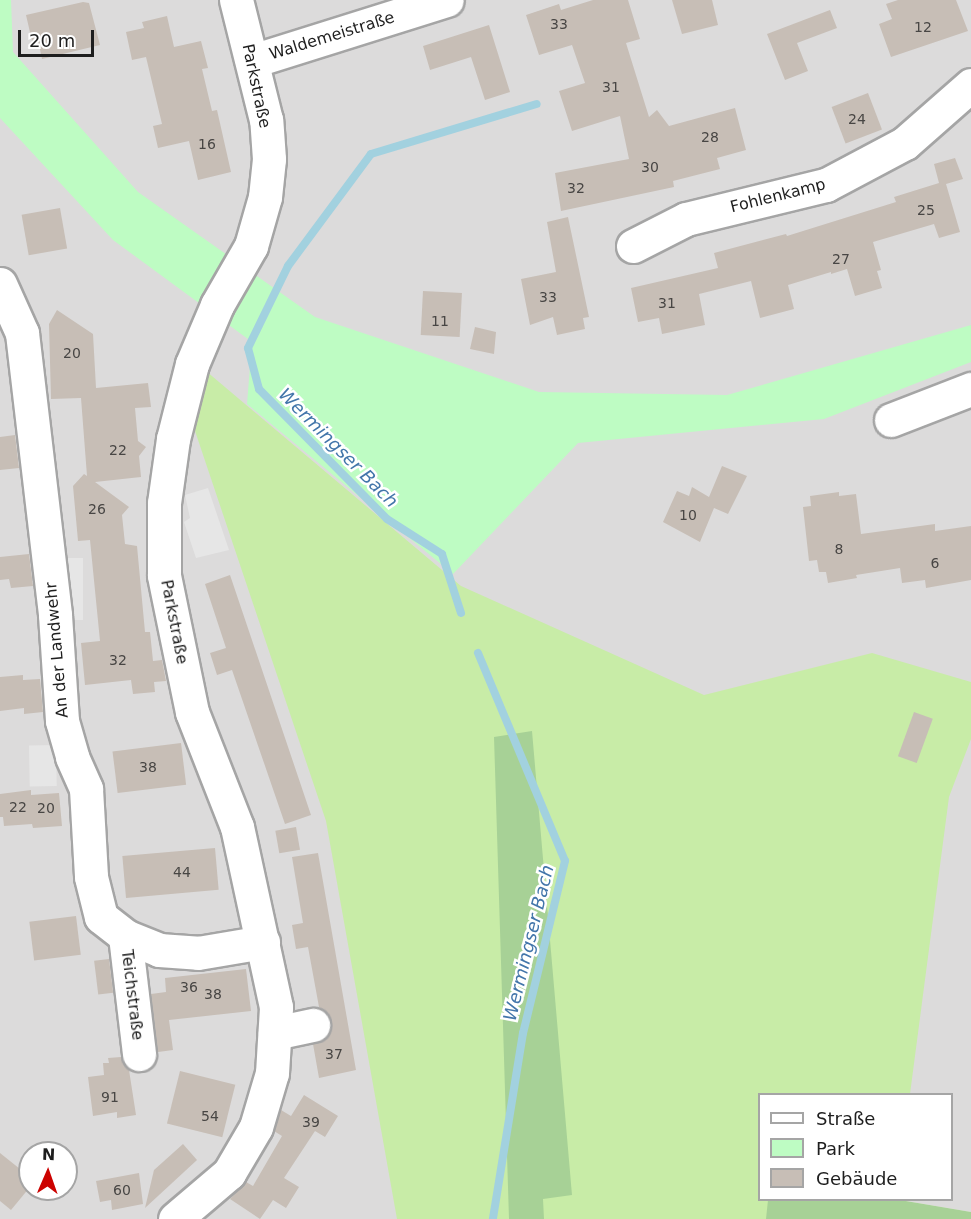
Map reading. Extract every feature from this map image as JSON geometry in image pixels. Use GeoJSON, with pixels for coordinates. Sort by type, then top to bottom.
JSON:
{"type":"FeatureCollection","features":[{"type":"Feature","properties":{"kind":"street","name":"Parkstraße"},"geometry":{"type":"LineString","coordinates":[[175,1219],[229,1173],[256,1127],[272,1073],[275,1032],[276,1006],[237,827],[192,712],[164,565],[164,504],[174,439],[192,364],[217,305],[251,246],[265,197],[269,159],[266,120],[237,0]]}},
{"type":"Feature","properties":{"kind":"street","name":"Waldemeistraße"},"geometry":{"type":"LineString","coordinates":[[252,61],[447,0]]}},
{"type":"Feature","properties":{"kind":"street","name":"Fohlenkamp"},"geometry":{"type":"LineString","coordinates":[[633,246],[686,219],[826,186],[905,143],[971,85]]}},
{"type":"Feature","properties":{"kind":"street","name":"An der Landwehr"},"geometry":{"type":"LineString","coordinates":[[0,284],[22,333],[55,615],[62,721],[72,757],[86,789],[91,877],[102,917],[125,936],[159,950],[198,953],[263,942]]}},
{"type":"Feature","properties":{"kind":"street"},"geometry":{"type":"LineString","coordinates":[[891,420],[971,389]]}},
{"type":"Feature","properties":{"kind":"street","name":"Teichstraße"},"geometry":{"type":"LineString","coordinates":[[125,936],[140,1054]]}},
{"type":"Feature","properties":{"kind":"street"},"geometry":{"type":"LineString","coordinates":[[275,1032],[313,1025]]}},
{"type":"Feature","properties":{"kind":"shaded area"},"geometry":{"type":"Polygon","coordinates":[[[0,0],[971,0],[971,1212],[906,1201],[953,1201],[953,1093],[758,1093],[758,1200],[509,1219],[0,1219],[0,0]]]}},
{"type":"Feature","properties":{"kind":"shaded area"},"geometry":{"type":"Polygon","coordinates":[[[208,488],[229,550],[196,558],[184,522],[190,518],[185,495],[208,488]]]}},
{"type":"Feature","properties":{"kind":"shaded area"},"geometry":{"type":"Polygon","coordinates":[[[58,558],[83,558],[83,620],[58,620],[58,558]]]}},
{"type":"Feature","properties":{"kind":"shaded area"},"geometry":{"type":"Polygon","coordinates":[[[29,745],[56,745],[57,786],[30,786],[29,745]]]}},
{"type":"Feature","properties":{"kind":"green space"},"geometry":{"type":"Polygon","coordinates":[[[0,0],[11,0],[13,52],[138,192],[315,317],[539,392],[727,395],[971,325],[971,362],[824,419],[578,443],[453,574],[247,404],[252,342],[113,240],[0,118],[0,0]]]}},
{"type":"Feature","properties":{"kind":"green space"},"geometry":{"type":"Polygon","coordinates":[[[206,371],[461,586],[704,695],[872,653],[971,682],[971,739],[949,797],[910,1093],[758,1093],[758,1201],[796,1201],[785,1219],[397,1219],[326,821],[193,425],[206,371]]]}},
{"type":"Feature","properties":{"kind":"green space"},"geometry":{"type":"Polygon","coordinates":[[[532,731],[572,1195],[543,1199],[544,1219],[509,1219],[494,737],[532,731]]]}},
{"type":"Feature","properties":{"kind":"green space"},"geometry":{"type":"Polygon","coordinates":[[[768,1201],[906,1201],[971,1212],[971,1219],[766,1219],[768,1201]]]}},
{"type":"Feature","properties":{"kind":"building"},"geometry":{"type":"Polygon","coordinates":[[[593,0],[628,0],[640,39],[626,43],[649,117],[657,110],[669,126],[735,108],[746,150],[717,158],[720,169],[673,181],[674,187],[561,211],[555,173],[629,159],[620,116],[572,131],[559,91],[585,83],[572,45],[539,55],[526,15],[559,4],[561,10],[593,0]]]}},
{"type":"Feature","properties":{"kind":"building"},"geometry":{"type":"Polygon","coordinates":[[[672,0],[712,0],[718,25],[682,34],[672,0]]]}},
{"type":"Feature","properties":{"kind":"building"},"geometry":{"type":"Polygon","coordinates":[[[898,0],[956,0],[968,31],[891,57],[879,24],[892,19],[886,4],[898,0]]]}},
{"type":"Feature","properties":{"kind":"building"},"geometry":{"type":"Polygon","coordinates":[[[83,2],[89,3],[100,45],[42,59],[38,40],[32,41],[26,15],[83,2]]]}},
{"type":"Feature","properties":{"kind":"building"},"geometry":{"type":"Polygon","coordinates":[[[830,10],[837,28],[797,43],[808,71],[785,80],[767,34],[830,10]]]}},
{"type":"Feature","properties":{"kind":"building"},"geometry":{"type":"Polygon","coordinates":[[[167,16],[174,47],[201,41],[208,68],[202,69],[212,111],[217,110],[231,172],[198,180],[189,141],[158,148],[153,126],[162,124],[146,57],[132,60],[126,32],[144,28],[142,22],[167,16]]]}},
{"type":"Feature","properties":{"kind":"building"},"geometry":{"type":"Polygon","coordinates":[[[489,25],[510,92],[485,100],[471,57],[430,70],[423,46],[489,25]]]}},
{"type":"Feature","properties":{"kind":"building"},"geometry":{"type":"Polygon","coordinates":[[[868,93],[882,129],[846,143],[832,107],[868,93]]]}},
{"type":"Feature","properties":{"kind":"building"},"geometry":{"type":"Polygon","coordinates":[[[955,158],[963,179],[946,184],[960,232],[939,238],[934,224],[873,242],[881,270],[877,271],[882,288],[855,296],[847,269],[831,274],[831,272],[788,285],[794,309],[760,318],[751,281],[699,294],[705,325],[662,334],[659,318],[638,322],[631,288],[718,268],[714,253],[786,234],[787,236],[896,202],[894,197],[939,183],[934,164],[955,158]]]}},
{"type":"Feature","properties":{"kind":"building"},"geometry":{"type":"Polygon","coordinates":[[[60,208],[67,248],[29,255],[22,215],[60,208]]]}},
{"type":"Feature","properties":{"kind":"building"},"geometry":{"type":"Polygon","coordinates":[[[568,217],[589,317],[583,318],[585,329],[557,335],[553,317],[530,325],[521,279],[556,272],[547,222],[568,217]]]}},
{"type":"Feature","properties":{"kind":"building"},"geometry":{"type":"Polygon","coordinates":[[[423,291],[462,293],[460,337],[421,335],[423,291]]]}},
{"type":"Feature","properties":{"kind":"building"},"geometry":{"type":"Polygon","coordinates":[[[57,310],[93,334],[96,388],[148,383],[151,407],[135,408],[138,441],[146,447],[139,456],[141,477],[95,482],[129,507],[122,515],[125,544],[137,546],[145,632],[150,632],[153,661],[162,660],[166,681],[154,682],[155,692],[133,694],[131,680],[85,685],[81,643],[100,641],[90,540],[78,541],[73,486],[84,474],[87,476],[81,398],[51,399],[49,324],[57,310]]]}},
{"type":"Feature","properties":{"kind":"building"},"geometry":{"type":"Polygon","coordinates":[[[475,327],[496,332],[494,354],[470,349],[475,327]]]}},
{"type":"Feature","properties":{"kind":"building"},"geometry":{"type":"Polygon","coordinates":[[[15,435],[19,468],[0,470],[0,437],[15,435]]]}},
{"type":"Feature","properties":{"kind":"building"},"geometry":{"type":"Polygon","coordinates":[[[722,466],[747,476],[728,514],[714,508],[700,542],[663,522],[677,491],[689,496],[692,487],[709,497],[722,466]]]}},
{"type":"Feature","properties":{"kind":"building"},"geometry":{"type":"Polygon","coordinates":[[[839,492],[839,496],[856,494],[861,534],[935,524],[935,531],[971,526],[971,580],[926,588],[925,580],[902,583],[900,568],[856,575],[857,578],[828,583],[826,572],[819,572],[817,560],[809,561],[803,507],[811,506],[810,496],[839,492]]]}},
{"type":"Feature","properties":{"kind":"building"},"geometry":{"type":"Polygon","coordinates":[[[29,554],[33,586],[11,588],[9,579],[0,580],[0,557],[29,554]]]}},
{"type":"Feature","properties":{"kind":"building"},"geometry":{"type":"Polygon","coordinates":[[[230,575],[311,815],[285,824],[232,670],[217,675],[210,653],[226,648],[205,584],[230,575]]]}},
{"type":"Feature","properties":{"kind":"building"},"geometry":{"type":"Polygon","coordinates":[[[23,675],[23,680],[40,679],[43,712],[24,714],[24,708],[0,711],[0,677],[23,675]]]}},
{"type":"Feature","properties":{"kind":"building"},"geometry":{"type":"Polygon","coordinates":[[[914,712],[933,719],[917,763],[898,756],[914,712]]]}},
{"type":"Feature","properties":{"kind":"building"},"geometry":{"type":"Polygon","coordinates":[[[181,743],[186,785],[118,793],[113,751],[181,743]]]}},
{"type":"Feature","properties":{"kind":"building"},"geometry":{"type":"Polygon","coordinates":[[[31,790],[31,795],[59,793],[62,826],[33,828],[32,824],[4,826],[3,817],[0,817],[0,794],[31,790]]]}},
{"type":"Feature","properties":{"kind":"building"},"geometry":{"type":"Polygon","coordinates":[[[296,827],[300,850],[279,853],[275,831],[296,827]]]}},
{"type":"Feature","properties":{"kind":"building"},"geometry":{"type":"Polygon","coordinates":[[[215,848],[219,890],[126,898],[122,856],[215,848]]]}},
{"type":"Feature","properties":{"kind":"building"},"geometry":{"type":"Polygon","coordinates":[[[318,853],[356,1070],[319,1078],[313,1044],[326,1039],[331,1031],[331,1022],[327,1013],[319,1007],[308,947],[296,949],[292,925],[303,923],[292,857],[318,853]]]}},
{"type":"Feature","properties":{"kind":"building"},"geometry":{"type":"Polygon","coordinates":[[[76,916],[81,955],[34,960],[29,922],[76,916]]]}},
{"type":"Feature","properties":{"kind":"building"},"geometry":{"type":"Polygon","coordinates":[[[109,959],[113,993],[98,995],[94,961],[109,959]]]}},
{"type":"Feature","properties":{"kind":"building"},"geometry":{"type":"Polygon","coordinates":[[[246,969],[251,1011],[169,1020],[173,1050],[158,1052],[151,994],[166,992],[165,978],[246,969]]]}},
{"type":"Feature","properties":{"kind":"building"},"geometry":{"type":"Polygon","coordinates":[[[121,1057],[129,1070],[136,1115],[117,1118],[117,1112],[93,1116],[88,1077],[104,1075],[103,1063],[109,1063],[108,1058],[121,1057]]]}},
{"type":"Feature","properties":{"kind":"building"},"geometry":{"type":"Polygon","coordinates":[[[180,1071],[235,1085],[222,1137],[167,1123],[180,1071]]]}},
{"type":"Feature","properties":{"kind":"building"},"geometry":{"type":"Polygon","coordinates":[[[304,1095],[338,1116],[325,1137],[315,1131],[284,1178],[299,1187],[286,1208],[273,1200],[260,1219],[230,1199],[246,1182],[253,1186],[282,1136],[274,1131],[281,1110],[291,1116],[304,1095]]]}},
{"type":"Feature","properties":{"kind":"building"},"geometry":{"type":"Polygon","coordinates":[[[183,1144],[197,1160],[145,1208],[154,1170],[183,1144]]]}},
{"type":"Feature","properties":{"kind":"building"},"geometry":{"type":"Polygon","coordinates":[[[0,1153],[18,1167],[18,1201],[11,1210],[0,1201],[0,1153]]]}},
{"type":"Feature","properties":{"kind":"building"},"geometry":{"type":"Polygon","coordinates":[[[139,1173],[143,1204],[112,1210],[111,1200],[100,1202],[96,1181],[139,1173]]]}},
{"type":"Feature","properties":{"kind":"waterway"},"geometry":{"type":"LineString","coordinates":[[461,613],[442,554],[387,519],[259,389],[248,348],[288,266],[371,154],[537,104]]}},
{"type":"Feature","properties":{"kind":"waterway","name":"Wermingser Bach"},"geometry":{"type":"LineString","coordinates":[[478,653],[565,861],[523,1033],[493,1219]]}}]}
